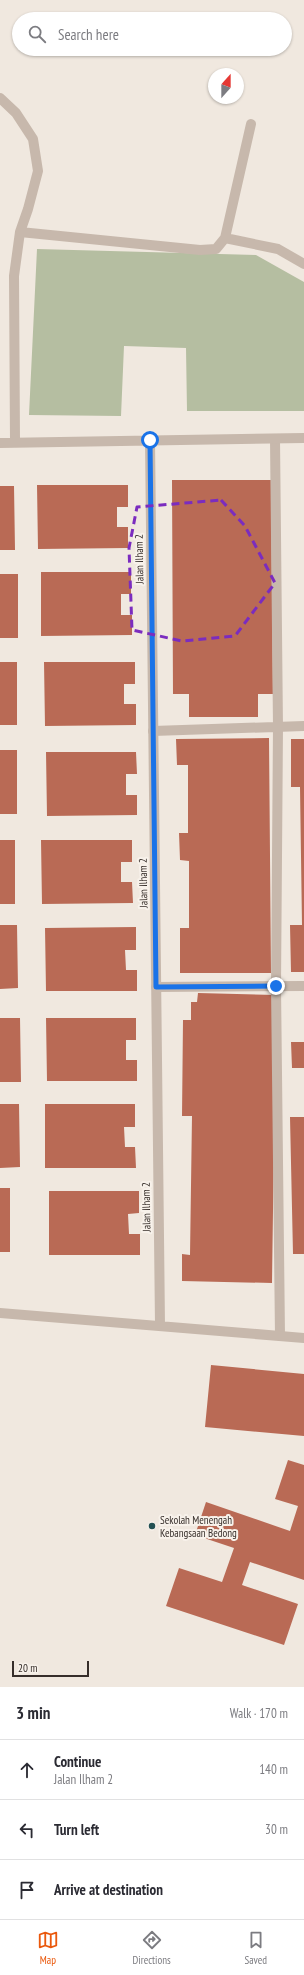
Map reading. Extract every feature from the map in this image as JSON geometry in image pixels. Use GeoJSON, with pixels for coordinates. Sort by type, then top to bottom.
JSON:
{"type":"FeatureCollection","features":[{"type":"Feature","properties":{"kind":"street"},"geometry":{"type":"LineString","coordinates":[[0,98],[16,113],[33,139],[37,156],[38,171],[20,232],[14,276],[14,442]]}},
{"type":"Feature","properties":{"kind":"street"},"geometry":{"type":"LineString","coordinates":[[20,232],[200,250],[216,249],[225,238],[251,124]]}},
{"type":"Feature","properties":{"kind":"street"},"geometry":{"type":"LineString","coordinates":[[225,238],[278,249],[304,264]]}},
{"type":"Feature","properties":{"kind":"street"},"geometry":{"type":"LineString","coordinates":[[0,443],[304,438]]}},
{"type":"Feature","properties":{"kind":"street"},"geometry":{"type":"LineString","coordinates":[[275,439],[278,727],[276,986],[280,1336]]}},
{"type":"Feature","properties":{"kind":"street","name":"Jalan Ilham 2"},"geometry":{"type":"LineString","coordinates":[[150,440],[160,1325]]}},
{"type":"Feature","properties":{"kind":"street"},"geometry":{"type":"LineString","coordinates":[[153,731],[304,726]]}},
{"type":"Feature","properties":{"kind":"street"},"geometry":{"type":"LineString","coordinates":[[156,987],[304,986]]}},
{"type":"Feature","properties":{"kind":"street"},"geometry":{"type":"LineString","coordinates":[[0,1313],[304,1338]]}},
{"type":"Feature","properties":{"kind":"highlighted area"},"geometry":{"type":"Polygon","coordinates":[[[221,500],[245,526],[275,583],[235,636],[182,641],[132,630],[129,548],[137,507],[221,500]]]}},
{"type":"Feature","properties":{"kind":"green space"},"geometry":{"type":"Polygon","coordinates":[[[37,249],[256,255],[304,282],[304,411],[187,411],[186,348],[124,346],[121,416],[29,415],[37,249]]]}},
{"type":"Feature","properties":{"kind":"building"},"geometry":{"type":"Polygon","coordinates":[[[172,480],[271,480],[273,694],[258,694],[258,717],[189,717],[189,694],[173,694],[172,480]]]}},
{"type":"Feature","properties":{"kind":"building"},"geometry":{"type":"Polygon","coordinates":[[[37,485],[128,485],[128,507],[117,507],[117,527],[128,527],[128,548],[38,549],[37,485]]]}},
{"type":"Feature","properties":{"kind":"building"},"geometry":{"type":"Polygon","coordinates":[[[0,486],[14,486],[15,550],[0,550],[0,486]]]}},
{"type":"Feature","properties":{"kind":"building"},"geometry":{"type":"Polygon","coordinates":[[[41,572],[131,572],[131,594],[121,594],[121,615],[132,615],[132,635],[41,636],[41,572]]]}},
{"type":"Feature","properties":{"kind":"building"},"geometry":{"type":"Polygon","coordinates":[[[0,574],[18,574],[18,638],[0,638],[0,574]]]}},
{"type":"Feature","properties":{"kind":"building"},"geometry":{"type":"Polygon","coordinates":[[[0,662],[17,662],[17,725],[0,725],[0,662]]]}},
{"type":"Feature","properties":{"kind":"building"},"geometry":{"type":"Polygon","coordinates":[[[44,662],[135,662],[135,684],[124,684],[124,704],[136,704],[136,725],[45,726],[44,662]]]}},
{"type":"Feature","properties":{"kind":"building"},"geometry":{"type":"Polygon","coordinates":[[[269,738],[271,973],[180,973],[180,928],[189,928],[189,861],[180,860],[179,833],[188,833],[188,765],[177,765],[176,739],[269,738]]]}},
{"type":"Feature","properties":{"kind":"building"},"geometry":{"type":"Polygon","coordinates":[[[291,739],[304,739],[304,972],[291,972],[290,925],[302,925],[300,787],[291,787],[291,739]]]}},
{"type":"Feature","properties":{"kind":"building"},"geometry":{"type":"Polygon","coordinates":[[[0,750],[17,750],[17,814],[0,814],[0,750]]]}},
{"type":"Feature","properties":{"kind":"building"},"geometry":{"type":"Polygon","coordinates":[[[46,752],[136,752],[137,774],[126,774],[126,795],[137,795],[137,815],[47,816],[46,752]]]}},
{"type":"Feature","properties":{"kind":"building"},"geometry":{"type":"Polygon","coordinates":[[[0,840],[15,840],[15,904],[0,904],[0,840]]]}},
{"type":"Feature","properties":{"kind":"building"},"geometry":{"type":"Polygon","coordinates":[[[41,840],[132,840],[132,862],[121,862],[121,882],[132,882],[133,903],[42,904],[41,840]]]}},
{"type":"Feature","properties":{"kind":"building"},"geometry":{"type":"Polygon","coordinates":[[[0,925],[17,925],[18,988],[0,989],[0,925]]]}},
{"type":"Feature","properties":{"kind":"building"},"geometry":{"type":"Polygon","coordinates":[[[136,927],[136,950],[125,950],[126,970],[137,970],[137,991],[46,991],[45,928],[136,927]]]}},
{"type":"Feature","properties":{"kind":"building"},"geometry":{"type":"Polygon","coordinates":[[[198,993],[276,995],[272,1283],[182,1281],[182,1254],[190,1255],[192,1116],[182,1116],[183,1020],[191,1020],[191,1002],[197,1002],[198,993]]]}},
{"type":"Feature","properties":{"kind":"building"},"geometry":{"type":"Polygon","coordinates":[[[0,1018],[20,1018],[21,1082],[0,1082],[0,1018]]]}},
{"type":"Feature","properties":{"kind":"building"},"geometry":{"type":"Polygon","coordinates":[[[46,1018],[136,1018],[136,1040],[126,1040],[126,1060],[137,1060],[137,1081],[47,1081],[46,1018]]]}},
{"type":"Feature","properties":{"kind":"building"},"geometry":{"type":"Polygon","coordinates":[[[291,1042],[304,1042],[304,1068],[292,1068],[291,1042]]]}},
{"type":"Feature","properties":{"kind":"building"},"geometry":{"type":"Polygon","coordinates":[[[0,1104],[19,1104],[20,1167],[0,1168],[0,1104]]]}},
{"type":"Feature","properties":{"kind":"building"},"geometry":{"type":"Polygon","coordinates":[[[45,1104],[135,1104],[135,1127],[124,1127],[125,1147],[135,1147],[136,1168],[45,1168],[45,1104]]]}},
{"type":"Feature","properties":{"kind":"building"},"geometry":{"type":"Polygon","coordinates":[[[290,1117],[304,1117],[304,1254],[293,1254],[290,1117]]]}},
{"type":"Feature","properties":{"kind":"building"},"geometry":{"type":"Polygon","coordinates":[[[0,1188],[10,1188],[10,1252],[0,1252],[0,1188]]]}},
{"type":"Feature","properties":{"kind":"building"},"geometry":{"type":"Polygon","coordinates":[[[49,1191],[139,1191],[139,1213],[128,1214],[129,1234],[140,1234],[140,1255],[49,1255],[49,1191]]]}},
{"type":"Feature","properties":{"kind":"building"},"geometry":{"type":"Polygon","coordinates":[[[211,1365],[304,1374],[304,1436],[205,1427],[211,1365]]]}},
{"type":"Feature","properties":{"kind":"building"},"geometry":{"type":"Polygon","coordinates":[[[288,1460],[304,1465],[304,1580],[250,1562],[242,1585],[298,1604],[284,1645],[166,1606],[179,1568],[222,1582],[234,1548],[195,1535],[206,1502],[290,1531],[298,1506],[275,1499],[288,1460]]]}},
{"type":"Feature","properties":{"kind":"place","name":"Sekolah Menengah Kebangsaan Bedong"},"geometry":{"type":"Point","coordinates":[152,1526]}},
{"type":"Feature","properties":{"kind":"route"},"geometry":{"type":"LineString","coordinates":[[150,440],[156,987],[276,986]]}}]}
